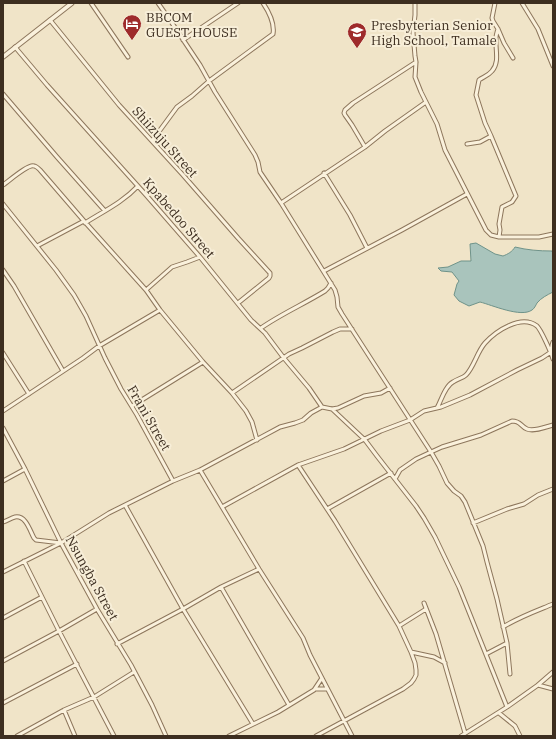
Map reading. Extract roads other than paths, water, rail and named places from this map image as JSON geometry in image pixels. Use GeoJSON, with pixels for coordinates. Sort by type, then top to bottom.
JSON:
{"type":"FeatureCollection","features":[{"type":"Feature","properties":{"kind":"street"},"geometry":{"type":"LineString","coordinates":[[3,57],[72,3]]}},
{"type":"Feature","properties":{"kind":"street"},"geometry":{"type":"LineString","coordinates":[[90,3],[128,57]]}},
{"type":"Feature","properties":{"kind":"street"},"geometry":{"type":"LineString","coordinates":[[158,3],[183,40],[258,160],[260,172],[282,203],[324,271],[336,293],[340,310],[430,452],[451,488],[461,496],[465,502],[488,562],[503,627],[510,674]]}},
{"type":"Feature","properties":{"kind":"street"},"geometry":{"type":"LineString","coordinates":[[183,40],[238,3]]}},
{"type":"Feature","properties":{"kind":"street"},"geometry":{"type":"LineString","coordinates":[[152,141],[177,107],[209,81],[273,34],[274,28],[272,20],[263,3]]}},
{"type":"Feature","properties":{"kind":"street"},"geometry":{"type":"LineString","coordinates":[[415,3],[413,33],[416,62],[415,77],[437,124],[445,150],[486,230],[491,235],[499,237],[539,237],[553,234]]}},
{"type":"Feature","properties":{"kind":"street"},"geometry":{"type":"LineString","coordinates":[[495,3],[492,18],[513,58]]}},
{"type":"Feature","properties":{"kind":"street"},"geometry":{"type":"LineString","coordinates":[[522,3],[538,29],[553,66]]}},
{"type":"Feature","properties":{"kind":"street","name":"Shiizuju Street"},"geometry":{"type":"LineString","coordinates":[[50,20],[118,105],[183,175],[270,274],[269,278],[238,303]]}},
{"type":"Feature","properties":{"kind":"street"},"geometry":{"type":"LineString","coordinates":[[498,29],[496,38],[497,59],[493,70],[487,76],[482,77],[479,80],[476,95],[485,123],[516,196],[512,202],[502,207],[499,237]]}},
{"type":"Feature","properties":{"kind":"street","name":"Kpabedoo Street"},"geometry":{"type":"LineString","coordinates":[[15,47],[200,257],[251,320],[261,328],[282,357],[309,388],[322,407]]}},
{"type":"Feature","properties":{"kind":"street"},"geometry":{"type":"LineString","coordinates":[[365,146],[345,115],[345,110],[353,103],[416,62]]}},
{"type":"Feature","properties":{"kind":"street"},"geometry":{"type":"LineString","coordinates":[[3,94],[105,211]]}},
{"type":"Feature","properties":{"kind":"street"},"geometry":{"type":"LineString","coordinates":[[282,203],[426,102]]}},
{"type":"Feature","properties":{"kind":"street"},"geometry":{"type":"LineString","coordinates":[[467,144],[480,142],[491,136]]}},
{"type":"Feature","properties":{"kind":"street"},"geometry":{"type":"LineString","coordinates":[[3,185],[27,168],[36,166],[146,290],[160,310],[246,410],[252,422],[257,440]]}},
{"type":"Feature","properties":{"kind":"street"},"geometry":{"type":"LineString","coordinates":[[324,173],[367,248]]}},
{"type":"Feature","properties":{"kind":"street"},"geometry":{"type":"LineString","coordinates":[[37,246],[105,211],[128,196],[138,186]]}},
{"type":"Feature","properties":{"kind":"street"},"geometry":{"type":"LineString","coordinates":[[324,271],[414,224],[467,194]]}},
{"type":"Feature","properties":{"kind":"street","name":"Frani Street"},"geometry":{"type":"LineString","coordinates":[[3,204],[74,295],[86,316],[99,346],[121,389],[132,406],[173,481]]}},
{"type":"Feature","properties":{"kind":"street"},"geometry":{"type":"LineString","coordinates":[[146,290],[172,267],[200,257]]}},
{"type":"Feature","properties":{"kind":"street"},"geometry":{"type":"LineString","coordinates":[[3,270],[14,286],[63,371]]}},
{"type":"Feature","properties":{"kind":"street"},"geometry":{"type":"LineString","coordinates":[[261,328],[325,291],[331,283]]}},
{"type":"Feature","properties":{"kind":"street"},"geometry":{"type":"LineString","coordinates":[[3,411],[99,346],[160,310]]}},
{"type":"Feature","properties":{"kind":"street"},"geometry":{"type":"LineString","coordinates":[[437,408],[450,384],[467,374],[478,352],[485,343],[497,332],[517,322],[531,323],[538,327],[553,359]]}},
{"type":"Feature","properties":{"kind":"street"},"geometry":{"type":"LineString","coordinates":[[232,393],[282,357],[336,330],[345,328],[352,329]]}},
{"type":"Feature","properties":{"kind":"street"},"geometry":{"type":"LineString","coordinates":[[222,507],[298,465],[344,450],[382,431],[410,420],[424,411],[470,396],[542,358],[551,352],[553,342]]}},
{"type":"Feature","properties":{"kind":"street"},"geometry":{"type":"LineString","coordinates":[[3,353],[29,394]]}},
{"type":"Feature","properties":{"kind":"street"},"geometry":{"type":"LineString","coordinates":[[132,406],[204,362]]}},
{"type":"Feature","properties":{"kind":"street"},"geometry":{"type":"LineString","coordinates":[[3,572],[61,543],[108,513],[173,481],[200,470],[280,427],[302,420],[322,407],[332,409],[344,406],[368,395],[381,393],[390,388]]}},
{"type":"Feature","properties":{"kind":"street"},"geometry":{"type":"LineString","coordinates":[[332,409],[365,440],[416,506],[435,537],[459,587],[507,708]]}},
{"type":"Feature","properties":{"kind":"street"},"geometry":{"type":"LineString","coordinates":[[327,509],[390,472],[400,470],[416,459],[447,445],[481,435],[512,421],[518,421],[525,428],[531,430],[553,425]]}},
{"type":"Feature","properties":{"kind":"street","name":"Nsungba Street"},"geometry":{"type":"LineString","coordinates":[[3,428],[61,543],[96,609],[152,705],[166,736]]}},
{"type":"Feature","properties":{"kind":"street"},"geometry":{"type":"LineString","coordinates":[[298,465],[399,626],[411,652],[416,670],[416,675],[411,683],[403,689],[316,736]]}},
{"type":"Feature","properties":{"kind":"street"},"geometry":{"type":"LineString","coordinates":[[3,480],[25,469]]}},
{"type":"Feature","properties":{"kind":"street"},"geometry":{"type":"LineString","coordinates":[[200,470],[259,569],[303,638],[310,655],[352,736]]}},
{"type":"Feature","properties":{"kind":"street"},"geometry":{"type":"LineString","coordinates":[[395,479],[400,470]]}},
{"type":"Feature","properties":{"kind":"street"},"geometry":{"type":"LineString","coordinates":[[473,523],[507,509],[524,504],[553,488]]}},
{"type":"Feature","properties":{"kind":"street"},"geometry":{"type":"LineString","coordinates":[[125,505],[183,609],[253,724]]}},
{"type":"Feature","properties":{"kind":"street"},"geometry":{"type":"LineString","coordinates":[[3,522],[15,517],[22,518],[26,522],[36,540],[61,543]]}},
{"type":"Feature","properties":{"kind":"street"},"geometry":{"type":"LineString","coordinates":[[24,561],[114,736]]}},
{"type":"Feature","properties":{"kind":"street"},"geometry":{"type":"LineString","coordinates":[[117,644],[221,587],[259,569]]}},
{"type":"Feature","properties":{"kind":"street"},"geometry":{"type":"LineString","coordinates":[[221,587],[289,705]]}},
{"type":"Feature","properties":{"kind":"street"},"geometry":{"type":"LineString","coordinates":[[3,618],[42,597]]}},
{"type":"Feature","properties":{"kind":"street"},"geometry":{"type":"LineString","coordinates":[[424,603],[436,634],[465,734]]}},
{"type":"Feature","properties":{"kind":"street"},"geometry":{"type":"LineString","coordinates":[[503,627],[515,619],[553,604]]}},
{"type":"Feature","properties":{"kind":"street"},"geometry":{"type":"LineString","coordinates":[[3,661],[96,609]]}},
{"type":"Feature","properties":{"kind":"street"},"geometry":{"type":"LineString","coordinates":[[399,626],[426,609]]}},
{"type":"Feature","properties":{"kind":"street"},"geometry":{"type":"LineString","coordinates":[[486,654],[506,643]]}},
{"type":"Feature","properties":{"kind":"street"},"geometry":{"type":"LineString","coordinates":[[411,652],[434,657],[445,663]]}},
{"type":"Feature","properties":{"kind":"street"},"geometry":{"type":"LineString","coordinates":[[3,703],[76,664]]}},
{"type":"Feature","properties":{"kind":"street"},"geometry":{"type":"LineString","coordinates":[[17,736],[64,710],[94,697],[134,672]]}},
{"type":"Feature","properties":{"kind":"street"},"geometry":{"type":"LineString","coordinates":[[461,736],[507,708],[553,672]]}},
{"type":"Feature","properties":{"kind":"street"},"geometry":{"type":"LineString","coordinates":[[229,736],[278,712],[315,689],[322,678]]}},
{"type":"Feature","properties":{"kind":"street"},"geometry":{"type":"LineString","coordinates":[[538,684],[553,689]]}},
{"type":"Feature","properties":{"kind":"street"},"geometry":{"type":"LineString","coordinates":[[315,689],[327,689]]}},
{"type":"Feature","properties":{"kind":"street"},"geometry":{"type":"LineString","coordinates":[[64,710],[75,736]]}},
{"type":"Feature","properties":{"kind":"street"},"geometry":{"type":"LineString","coordinates":[[499,713],[515,726],[520,736]]}},
{"type":"Feature","properties":{"kind":"street"},"geometry":{"type":"LineString","coordinates":[[26,731],[28,736]]}},
{"type":"Feature","properties":{"kind":"water"},"geometry":{"type":"Polygon","coordinates":[[[476,243],[495,254],[503,256],[510,253],[515,247],[552,251],[553,292],[542,298],[533,309],[521,313],[480,302],[469,306],[459,301],[454,295],[459,281],[452,272],[441,271],[438,268],[448,267],[461,261],[471,261],[470,244],[476,243]]]}},
{"type":"Feature","properties":{"kind":"place","name":"BBCOM GUEST HOUSE"},"geometry":{"type":"Point","coordinates":[132,41]}},
{"type":"Feature","properties":{"kind":"place","name":"Presbyterian Senior High School, Tamale"},"geometry":{"type":"Point","coordinates":[357,49]}}]}
